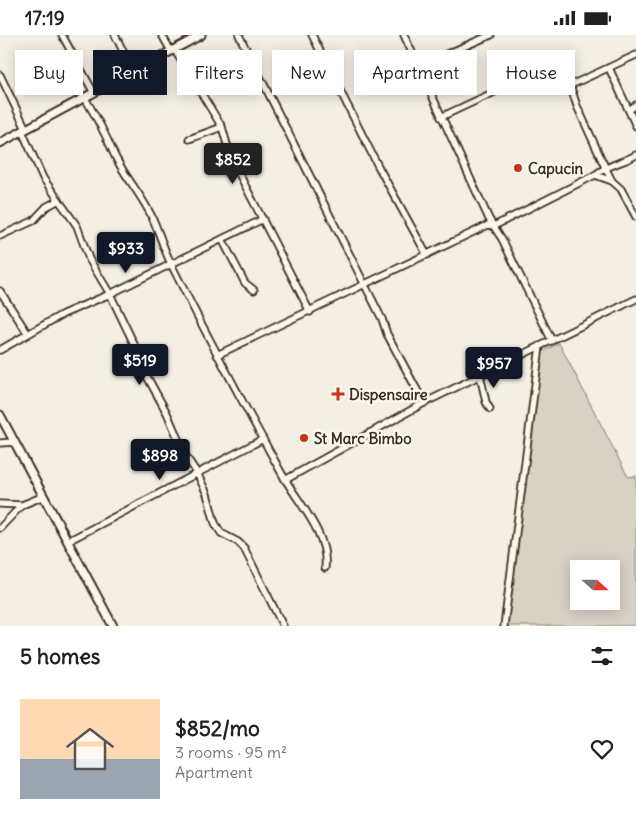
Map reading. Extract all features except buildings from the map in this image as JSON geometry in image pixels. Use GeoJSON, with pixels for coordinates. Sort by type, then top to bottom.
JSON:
{"type":"FeatureCollection","features":[{"type":"Feature","properties":{"kind":"main road"},"geometry":{"type":"LineString","coordinates":[[167,53],[202,35]]}},
{"type":"Feature","properties":{"kind":"main road"},"geometry":{"type":"LineString","coordinates":[[0,143],[93,93]]}},
{"type":"Feature","properties":{"kind":"main road"},"geometry":{"type":"LineString","coordinates":[[0,415],[113,626]]}},
{"type":"Feature","properties":{"kind":"street"},"geometry":{"type":"LineString","coordinates":[[62,35],[93,91]]}},
{"type":"Feature","properties":{"kind":"street"},"geometry":{"type":"LineString","coordinates":[[115,35],[122,50]]}},
{"type":"Feature","properties":{"kind":"street"},"geometry":{"type":"LineString","coordinates":[[162,35],[222,127],[231,158],[310,311]]}},
{"type":"Feature","properties":{"kind":"street"},"geometry":{"type":"LineString","coordinates":[[239,35],[287,127],[296,151],[424,403]]}},
{"type":"Feature","properties":{"kind":"street"},"geometry":{"type":"LineString","coordinates":[[312,35],[379,168],[427,255]]}},
{"type":"Feature","properties":{"kind":"street"},"geometry":{"type":"LineString","coordinates":[[404,35],[411,50]]}},
{"type":"Feature","properties":{"kind":"street"},"geometry":{"type":"LineString","coordinates":[[456,50],[491,35]]}},
{"type":"Feature","properties":{"kind":"street"},"geometry":{"type":"LineString","coordinates":[[575,84],[636,55]]}},
{"type":"Feature","properties":{"kind":"street"},"geometry":{"type":"LineString","coordinates":[[609,68],[636,126]]}},
{"type":"Feature","properties":{"kind":"street"},"geometry":{"type":"LineString","coordinates":[[0,75],[43,177],[77,226],[89,259],[110,294],[134,344],[139,362],[167,413],[185,455],[197,473],[215,523],[221,533],[238,542],[244,549],[283,626]]}},
{"type":"Feature","properties":{"kind":"street"},"geometry":{"type":"LineString","coordinates":[[431,95],[552,341]]}},
{"type":"Feature","properties":{"kind":"street"},"geometry":{"type":"LineString","coordinates":[[441,117],[488,95]]}},
{"type":"Feature","properties":{"kind":"street"},"geometry":{"type":"LineString","coordinates":[[574,95],[577,106],[612,181],[621,189],[635,213]]}},
{"type":"Feature","properties":{"kind":"street"},"geometry":{"type":"LineString","coordinates":[[85,97],[102,127],[113,153],[140,193],[171,263],[217,355],[285,480],[318,532],[326,556],[325,568]]}},
{"type":"Feature","properties":{"kind":"street"},"geometry":{"type":"LineString","coordinates":[[629,110],[636,105]]}},
{"type":"Feature","properties":{"kind":"street"},"geometry":{"type":"LineString","coordinates":[[189,139],[222,127]]}},
{"type":"Feature","properties":{"kind":"street"},"geometry":{"type":"LineString","coordinates":[[217,355],[488,225],[494,226],[595,175],[605,167],[624,162],[636,155]]}},
{"type":"Feature","properties":{"kind":"street"},"geometry":{"type":"LineString","coordinates":[[595,175],[612,181]]}},
{"type":"Feature","properties":{"kind":"street"},"geometry":{"type":"LineString","coordinates":[[0,236],[33,221],[46,207],[59,200]]}},
{"type":"Feature","properties":{"kind":"street"},"geometry":{"type":"LineString","coordinates":[[0,350],[63,314],[110,294],[171,263],[223,241],[263,219]]}},
{"type":"Feature","properties":{"kind":"street"},"geometry":{"type":"LineString","coordinates":[[223,241],[245,283],[254,290]]}},
{"type":"Feature","properties":{"kind":"street"},"geometry":{"type":"LineString","coordinates":[[0,291],[28,334]]}},
{"type":"Feature","properties":{"kind":"street"},"geometry":{"type":"LineString","coordinates":[[285,480],[424,403],[636,299]]}},
{"type":"Feature","properties":{"kind":"street"},"geometry":{"type":"LineString","coordinates":[[504,626],[540,346]]}},
{"type":"Feature","properties":{"kind":"street"},"geometry":{"type":"LineString","coordinates":[[480,375],[486,402],[490,409]]}},
{"type":"Feature","properties":{"kind":"street"},"geometry":{"type":"LineString","coordinates":[[68,541],[263,439]]}},
{"type":"Feature","properties":{"kind":"street"},"geometry":{"type":"LineString","coordinates":[[0,443],[15,442]]}},
{"type":"Feature","properties":{"kind":"street"},"geometry":{"type":"LineString","coordinates":[[0,528],[22,505],[44,496]]}},
{"type":"Feature","properties":{"kind":"street"},"geometry":{"type":"LineString","coordinates":[[0,504],[22,505]]}},
{"type":"Feature","properties":{"kind":"shaded area"},"geometry":{"type":"Polygon","coordinates":[[[559,343],[628,477],[636,476],[636,626],[507,626],[542,352],[559,343]]]}},
{"type":"Feature","properties":{"kind":"place","name":"Capucin"},"geometry":{"type":"Point","coordinates":[518,168]}},
{"type":"Feature","properties":{"kind":"place","name":"Dispensaire"},"geometry":{"type":"Point","coordinates":[338,394]}},
{"type":"Feature","properties":{"kind":"place","name":"St Marc Bimbo"},"geometry":{"type":"Point","coordinates":[304,438]}}]}
